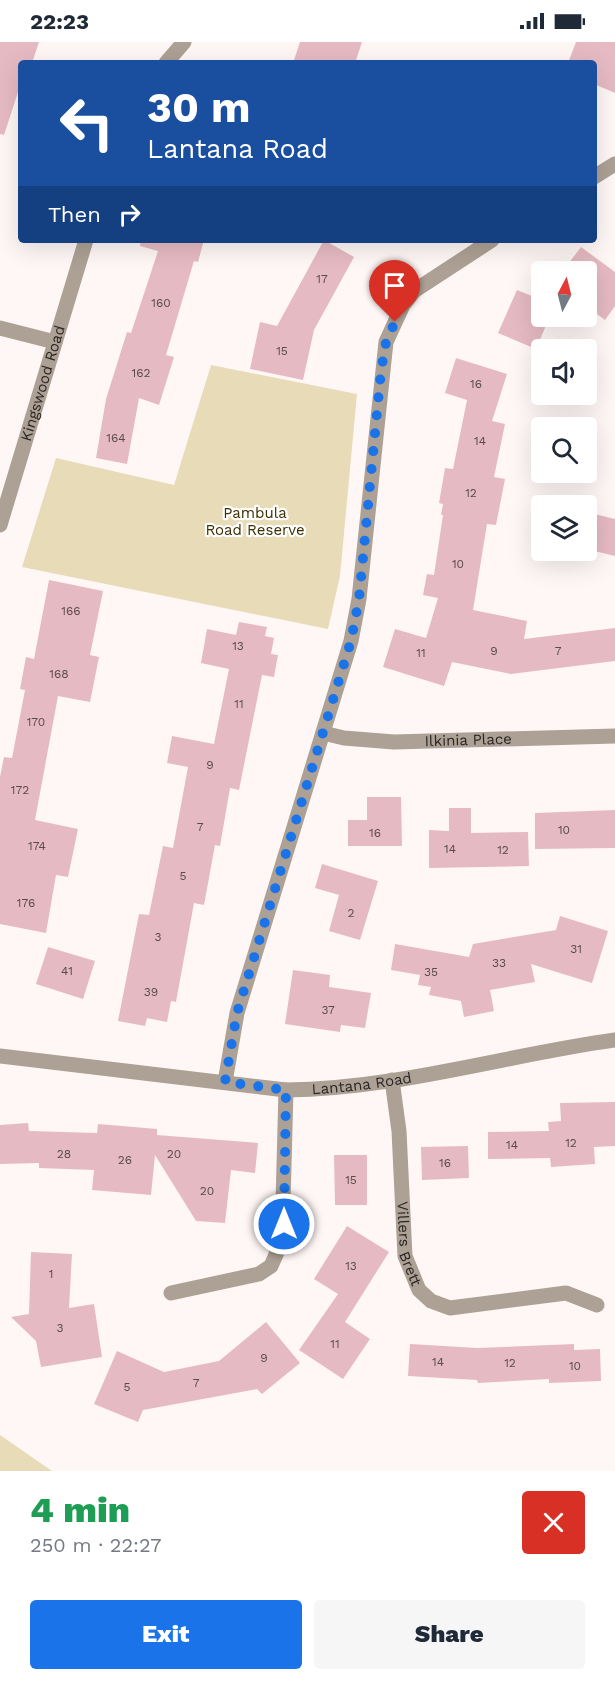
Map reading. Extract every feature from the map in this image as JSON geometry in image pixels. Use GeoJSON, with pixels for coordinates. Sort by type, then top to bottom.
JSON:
{"type":"FeatureCollection","features":[{"type":"Feature","properties":{"kind":"street"},"geometry":{"type":"LineString","coordinates":[[169,60],[184,42]]}},
{"type":"Feature","properties":{"kind":"street"},"geometry":{"type":"LineString","coordinates":[[597,175],[615,164]]}},
{"type":"Feature","properties":{"kind":"street","name":"Kingswood Road"},"geometry":{"type":"LineString","coordinates":[[0,525],[85,243]]}},
{"type":"Feature","properties":{"kind":"street"},"geometry":{"type":"LineString","coordinates":[[225,1082],[237,1013],[351,641],[359,599],[386,342],[403,304],[414,291],[487,243]]}},
{"type":"Feature","properties":{"kind":"street"},"geometry":{"type":"LineString","coordinates":[[0,328],[55,342]]}},
{"type":"Feature","properties":{"kind":"street","name":"Ilkinia Place"},"geometry":{"type":"LineString","coordinates":[[322,733],[344,738],[394,742],[590,738],[615,735]]}},
{"type":"Feature","properties":{"kind":"street","name":"Lantana Road"},"geometry":{"type":"LineString","coordinates":[[0,1056],[286,1090],[317,1090],[392,1080],[615,1040]]}},
{"type":"Feature","properties":{"kind":"street","name":"Villers Brett"},"geometry":{"type":"LineString","coordinates":[[392,1080],[399,1131],[405,1256],[418,1290],[431,1301],[450,1308],[566,1293],[597,1305]]}},
{"type":"Feature","properties":{"kind":"street"},"geometry":{"type":"LineString","coordinates":[[171,1293],[259,1274],[272,1266],[277,1256],[284,1224],[286,1090]]}},
{"type":"Feature","properties":{"kind":"green space","name":"Pambula Road Reserve"},"geometry":{"type":"Polygon","coordinates":[[[211,365],[357,394],[340,576],[328,629],[22,567],[56,458],[174,485],[211,365]]]}},
{"type":"Feature","properties":{"kind":"green space"},"geometry":{"type":"Polygon","coordinates":[[[0,1435],[52,1471],[0,1471],[0,1435]]]}},
{"type":"Feature","properties":{"kind":"building"},"geometry":{"type":"Polygon","coordinates":[[[0,42],[39,42],[33,60],[18,60],[18,92],[4,135],[0,134],[0,42]]]}},
{"type":"Feature","properties":{"kind":"building"},"geometry":{"type":"Polygon","coordinates":[[[300,42],[362,42],[356,60],[294,60],[300,42]]]}},
{"type":"Feature","properties":{"kind":"building"},"geometry":{"type":"Polygon","coordinates":[[[576,42],[615,42],[615,93],[597,85],[597,60],[569,60],[576,42]]]}},
{"type":"Feature","properties":{"kind":"building"},"geometry":{"type":"Polygon","coordinates":[[[140,243],[203,243],[198,262],[194,261],[166,355],[174,357],[159,405],[139,398],[127,464],[96,458],[106,399],[127,332],[131,333],[158,251],[140,246],[140,243]]]}},
{"type":"Feature","properties":{"kind":"building"},"geometry":{"type":"Polygon","coordinates":[[[322,243],[329,243],[354,257],[314,330],[303,380],[250,369],[260,322],[277,326],[322,243]]]}},
{"type":"Feature","properties":{"kind":"building"},"geometry":{"type":"Polygon","coordinates":[[[581,247],[615,272],[615,306],[605,320],[597,314],[597,261],[570,261],[581,247]]]}},
{"type":"Feature","properties":{"kind":"building"},"geometry":{"type":"Polygon","coordinates":[[[517,290],[531,296],[531,327],[545,327],[540,339],[531,339],[531,347],[498,333],[517,290]]]}},
{"type":"Feature","properties":{"kind":"building"},"geometry":{"type":"Polygon","coordinates":[[[456,358],[507,374],[492,421],[505,424],[494,477],[505,479],[496,525],[487,524],[473,610],[527,621],[524,639],[615,628],[615,661],[511,674],[452,662],[444,686],[383,667],[395,629],[426,638],[438,598],[423,595],[427,574],[434,575],[443,515],[441,515],[443,504],[439,503],[445,468],[453,469],[467,400],[445,393],[456,358]]]}},
{"type":"Feature","properties":{"kind":"building"},"geometry":{"type":"Polygon","coordinates":[[[597,515],[615,519],[615,556],[597,552],[597,515]]]}},
{"type":"Feature","properties":{"kind":"building"},"geometry":{"type":"Polygon","coordinates":[[[49,580],[103,591],[90,655],[99,657],[90,702],[58,696],[35,820],[78,829],[68,877],[56,875],[46,933],[0,924],[0,777],[4,757],[12,758],[25,690],[20,689],[26,657],[34,659],[49,580]]]}},
{"type":"Feature","properties":{"kind":"building"},"geometry":{"type":"Polygon","coordinates":[[[239,622],[267,627],[265,636],[274,638],[271,654],[278,655],[274,677],[262,675],[239,790],[230,788],[220,846],[215,845],[204,905],[194,903],[176,1002],[171,1001],[167,1022],[147,1018],[145,1026],[118,1021],[139,914],[149,915],[163,846],[173,848],[188,767],[167,763],[172,736],[214,744],[229,669],[201,663],[207,629],[236,635],[239,622]]]}},
{"type":"Feature","properties":{"kind":"building"},"geometry":{"type":"Polygon","coordinates":[[[367,797],[401,797],[402,846],[348,846],[348,820],[367,820],[367,797]]]}},
{"type":"Feature","properties":{"kind":"building"},"geometry":{"type":"Polygon","coordinates":[[[449,808],[471,808],[471,833],[528,832],[529,866],[429,868],[429,830],[449,831],[449,808]]]}},
{"type":"Feature","properties":{"kind":"building"},"geometry":{"type":"Polygon","coordinates":[[[615,810],[615,848],[535,849],[535,813],[615,810]]]}},
{"type":"Feature","properties":{"kind":"building"},"geometry":{"type":"Polygon","coordinates":[[[322,864],[378,881],[360,940],[329,931],[339,895],[315,888],[322,864]]]}},
{"type":"Feature","properties":{"kind":"building"},"geometry":{"type":"Polygon","coordinates":[[[560,916],[608,931],[592,983],[531,964],[535,982],[490,990],[494,1011],[464,1017],[461,1001],[429,995],[431,987],[418,985],[420,975],[391,970],[395,944],[469,957],[473,944],[556,930],[560,916]]]}},
{"type":"Feature","properties":{"kind":"building"},"geometry":{"type":"Polygon","coordinates":[[[48,947],[95,961],[83,999],[36,984],[48,947]]]}},
{"type":"Feature","properties":{"kind":"building"},"geometry":{"type":"Polygon","coordinates":[[[293,970],[330,975],[329,987],[371,993],[365,1028],[341,1025],[340,1032],[285,1024],[293,970]]]}},
{"type":"Feature","properties":{"kind":"building"},"geometry":{"type":"Polygon","coordinates":[[[615,1102],[615,1146],[594,1147],[595,1164],[551,1167],[550,1158],[488,1159],[488,1132],[549,1131],[548,1122],[561,1121],[560,1103],[615,1102]]]}},
{"type":"Feature","properties":{"kind":"building"},"geometry":{"type":"Polygon","coordinates":[[[28,1123],[29,1131],[97,1133],[98,1124],[157,1129],[157,1135],[258,1143],[255,1173],[231,1170],[225,1223],[196,1221],[155,1155],[151,1195],[92,1190],[94,1170],[39,1168],[39,1163],[0,1164],[0,1125],[28,1123]]]}},
{"type":"Feature","properties":{"kind":"building"},"geometry":{"type":"Polygon","coordinates":[[[468,1146],[469,1178],[422,1180],[421,1147],[468,1146]]]}},
{"type":"Feature","properties":{"kind":"building"},"geometry":{"type":"Polygon","coordinates":[[[334,1155],[367,1155],[367,1205],[335,1205],[334,1155]]]}},
{"type":"Feature","properties":{"kind":"building"},"geometry":{"type":"Polygon","coordinates":[[[347,1226],[389,1252],[345,1322],[370,1339],[343,1379],[299,1350],[338,1294],[314,1279],[347,1226]]]}},
{"type":"Feature","properties":{"kind":"building"},"geometry":{"type":"Polygon","coordinates":[[[31,1252],[72,1254],[69,1308],[94,1304],[102,1357],[41,1367],[36,1341],[11,1317],[29,1314],[31,1252]]]}},
{"type":"Feature","properties":{"kind":"building"},"geometry":{"type":"Polygon","coordinates":[[[266,1322],[300,1363],[262,1394],[257,1389],[143,1410],[138,1422],[94,1404],[117,1351],[164,1372],[219,1361],[266,1322]]]}},
{"type":"Feature","properties":{"kind":"building"},"geometry":{"type":"Polygon","coordinates":[[[410,1344],[477,1348],[574,1344],[574,1350],[600,1349],[601,1381],[549,1383],[549,1379],[478,1383],[477,1380],[408,1376],[410,1344]]]}},
{"type":"Feature","properties":{"kind":"route"},"geometry":{"type":"LineString","coordinates":[[284,1224],[286,1090],[225,1082],[227,1061],[237,1013],[338,677],[351,641],[359,599],[381,371],[386,342],[395,322]]}}]}
